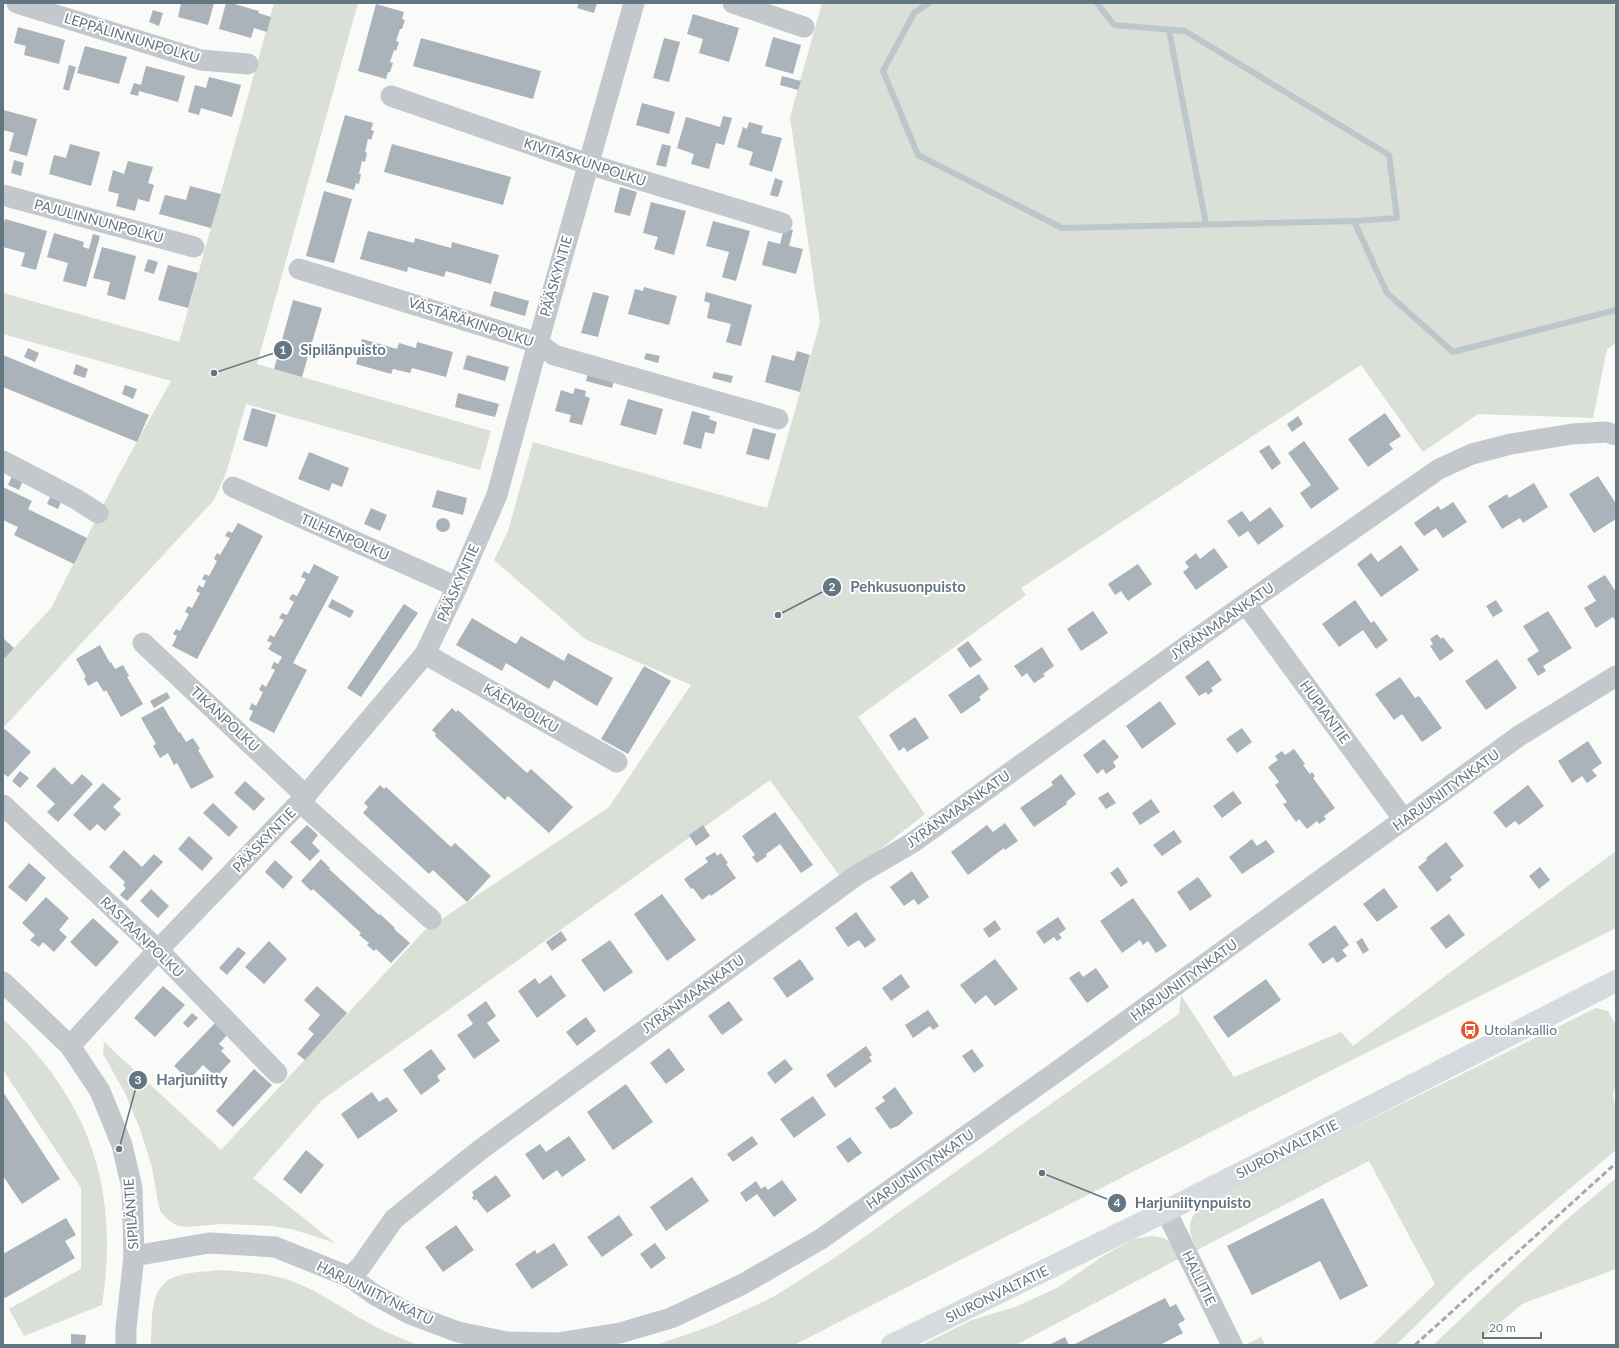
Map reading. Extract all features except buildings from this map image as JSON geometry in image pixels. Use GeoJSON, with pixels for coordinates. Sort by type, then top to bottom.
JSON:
{"type":"FeatureCollection","features":[{"type":"Feature","properties":{"kind":"main road","name":"SIURONVALTATIE"},"geometry":{"type":"LineString","coordinates":[[892,1345],[1166,1211],[1616,981]]}},
{"type":"Feature","properties":{"kind":"street","name":"LEPPÄLINNUNPOLKU"},"geometry":{"type":"LineString","coordinates":[[17,3],[201,60],[248,64]]}},
{"type":"Feature","properties":{"kind":"street","name":"PÄÄSKYNTIE"},"geometry":{"type":"LineString","coordinates":[[70,1046],[158,950],[303,799],[425,654],[457,587],[497,495],[538,342],[634,3]]}},
{"type":"Feature","properties":{"kind":"street"},"geometry":{"type":"LineString","coordinates":[[733,3],[804,27]]}},
{"type":"Feature","properties":{"kind":"street","name":"KIVITASKUNPOLKU"},"geometry":{"type":"LineString","coordinates":[[390,96],[588,164],[782,223]]}},
{"type":"Feature","properties":{"kind":"street","name":"PAJULINNUNPOLKU"},"geometry":{"type":"LineString","coordinates":[[3,195],[194,247]]}},
{"type":"Feature","properties":{"kind":"street","name":"VÄSTÄRÄKINPOLKU"},"geometry":{"type":"LineString","coordinates":[[299,268],[538,342],[554,355],[778,419]]}},
{"type":"Feature","properties":{"kind":"street","name":"JYRÄNMAANKATU"},"geometry":{"type":"LineString","coordinates":[[350,1277],[360,1266],[394,1219],[480,1150],[857,875],[912,843],[1246,604],[1438,469],[1472,454],[1511,444],[1572,434],[1606,432],[1616,435]]}},
{"type":"Feature","properties":{"kind":"street"},"geometry":{"type":"LineString","coordinates":[[3,461],[76,499],[98,513]]}},
{"type":"Feature","properties":{"kind":"street","name":"TILHENPOLKU"},"geometry":{"type":"LineString","coordinates":[[233,487],[457,587]]}},
{"type":"Feature","properties":{"kind":"street","name":"HUPIANTIE"},"geometry":{"type":"LineString","coordinates":[[1246,604],[1404,820]]}},
{"type":"Feature","properties":{"kind":"street","name":"TIKANPOLKU"},"geometry":{"type":"LineString","coordinates":[[143,643],[303,799],[431,919]]}},
{"type":"Feature","properties":{"kind":"street","name":"KÄENPOLKU"},"geometry":{"type":"LineString","coordinates":[[425,654],[617,762]]}},
{"type":"Feature","properties":{"kind":"street","name":"HARJUNIITYNKATU"},"geometry":{"type":"LineString","coordinates":[[134,1256],[209,1243],[275,1247],[350,1277],[375,1295],[410,1314],[458,1332],[508,1342],[557,1343],[620,1333],[671,1318],[743,1284],[821,1239],[1055,1073],[1519,736],[1616,676]]}},
{"type":"Feature","properties":{"kind":"street","name":"RASTAANPOLKU"},"geometry":{"type":"LineString","coordinates":[[3,805],[158,950],[277,1073]]}},
{"type":"Feature","properties":{"kind":"street","name":"SIPILÄNTIE"},"geometry":{"type":"LineString","coordinates":[[3,982],[70,1046],[100,1091],[122,1145],[132,1188],[134,1256],[126,1328],[126,1345]]}},
{"type":"Feature","properties":{"kind":"street","name":"HALLITIE"},"geometry":{"type":"LineString","coordinates":[[1166,1211],[1232,1345]]}},
{"type":"Feature","properties":{"kind":"shaded area"},"geometry":{"type":"Polygon","coordinates":[[[274,3],[358,3],[257,364],[491,431],[480,470],[246,404],[226,473],[214,500],[3,728],[3,660],[51,608],[119,474],[171,381],[3,334],[3,293],[179,342],[274,3]]]}},
{"type":"Feature","properties":{"kind":"shaded area"},"geometry":{"type":"Polygon","coordinates":[[[822,3],[1612,3],[1616,8],[1616,343],[1607,349],[1593,418],[1478,414],[1423,452],[1361,365],[1021,588],[1026,595],[858,717],[925,814],[842,879],[770,780],[322,1100],[253,1178],[335,1243],[295,1230],[273,1226],[222,1224],[188,1227],[178,1226],[168,1220],[160,1211],[152,1167],[140,1129],[125,1093],[103,1054],[104,1042],[221,1150],[424,931],[609,807],[691,685],[585,639],[494,560],[508,531],[533,442],[767,508],[820,323],[790,117],[822,3]]]}},
{"type":"Feature","properties":{"kind":"shaded area"},"geometry":{"type":"Polygon","coordinates":[[[1616,851],[1616,928],[1336,1068],[794,1345],[656,1345],[711,1326],[773,1297],[839,1255],[1179,1014],[1181,995],[1234,1077],[1341,1032],[1353,1046],[1468,959],[1616,851]]]}},
{"type":"Feature","properties":{"kind":"shaded area"},"geometry":{"type":"Polygon","coordinates":[[[1596,1008],[1608,1011],[1616,1025],[1616,1084],[1613,1094],[1616,1112],[1616,1150],[1469,1273],[1396,1345],[1372,1345],[1435,1284],[1369,1161],[1197,1250],[1191,1235],[1190,1224],[1195,1214],[1205,1201],[1596,1008]]]}},
{"type":"Feature","properties":{"kind":"shaded area"},"geometry":{"type":"Polygon","coordinates":[[[3,1019],[33,1050],[58,1081],[77,1114],[92,1148],[102,1184],[106,1222],[106,1262],[102,1305],[24,1336],[9,1309],[81,1269],[81,1188],[3,1070],[3,1019]]]}},
{"type":"Feature","properties":{"kind":"shaded area"},"geometry":{"type":"Polygon","coordinates":[[[1616,1178],[1616,1269],[1522,1304],[1482,1338],[1485,1345],[1433,1345],[1565,1221],[1616,1178]]]}},
{"type":"Feature","properties":{"kind":"shaded area"},"geometry":{"type":"Polygon","coordinates":[[[1151,1236],[1169,1241],[1175,1248],[1180,1258],[1016,1345],[922,1345],[972,1320],[1015,1307],[1057,1288],[1103,1256],[1134,1239],[1151,1236]]]}},
{"type":"Feature","properties":{"kind":"shaded area"},"geometry":{"type":"Polygon","coordinates":[[[222,1270],[270,1275],[297,1283],[318,1293],[373,1325],[417,1345],[151,1345],[153,1309],[158,1291],[163,1284],[182,1274],[222,1270]]]}},
{"type":"Feature","properties":{"kind":"shaded area"},"geometry":{"type":"Polygon","coordinates":[[[1261,1337],[1265,1345],[1245,1345],[1261,1337]]]}},
{"type":"Feature","properties":{"kind":"waterway"},"geometry":{"type":"LineString","coordinates":[[929,3],[914,13],[883,71],[918,155],[1062,228],[1354,221],[1387,293],[1453,352],[1616,310]]}},
{"type":"Feature","properties":{"kind":"waterway"},"geometry":{"type":"LineString","coordinates":[[1097,3],[1114,25],[1185,31],[1389,155],[1397,218],[1354,221]]}},
{"type":"Feature","properties":{"kind":"waterway"},"geometry":{"type":"LineString","coordinates":[[1169,30],[1206,224]]}},
{"type":"Feature","properties":{"kind":"railway"},"geometry":{"type":"LineString","coordinates":[[1415,1345],[1616,1163]]}},
{"type":"Feature","properties":{"kind":"place","name":"Sipilänpuisto"},"geometry":{"type":"Point","coordinates":[214,373]}},
{"type":"Feature","properties":{"kind":"place","name":"Pehkusuonpuisto"},"geometry":{"type":"Point","coordinates":[778,615]}},
{"type":"Feature","properties":{"kind":"place","name":"Utolankallio"},"geometry":{"type":"Point","coordinates":[1470,1030]}},
{"type":"Feature","properties":{"kind":"place","name":"Harjuniitty"},"geometry":{"type":"Point","coordinates":[119,1149]}},
{"type":"Feature","properties":{"kind":"place","name":"Harjuniitynpuisto"},"geometry":{"type":"Point","coordinates":[1042,1173]}}]}
